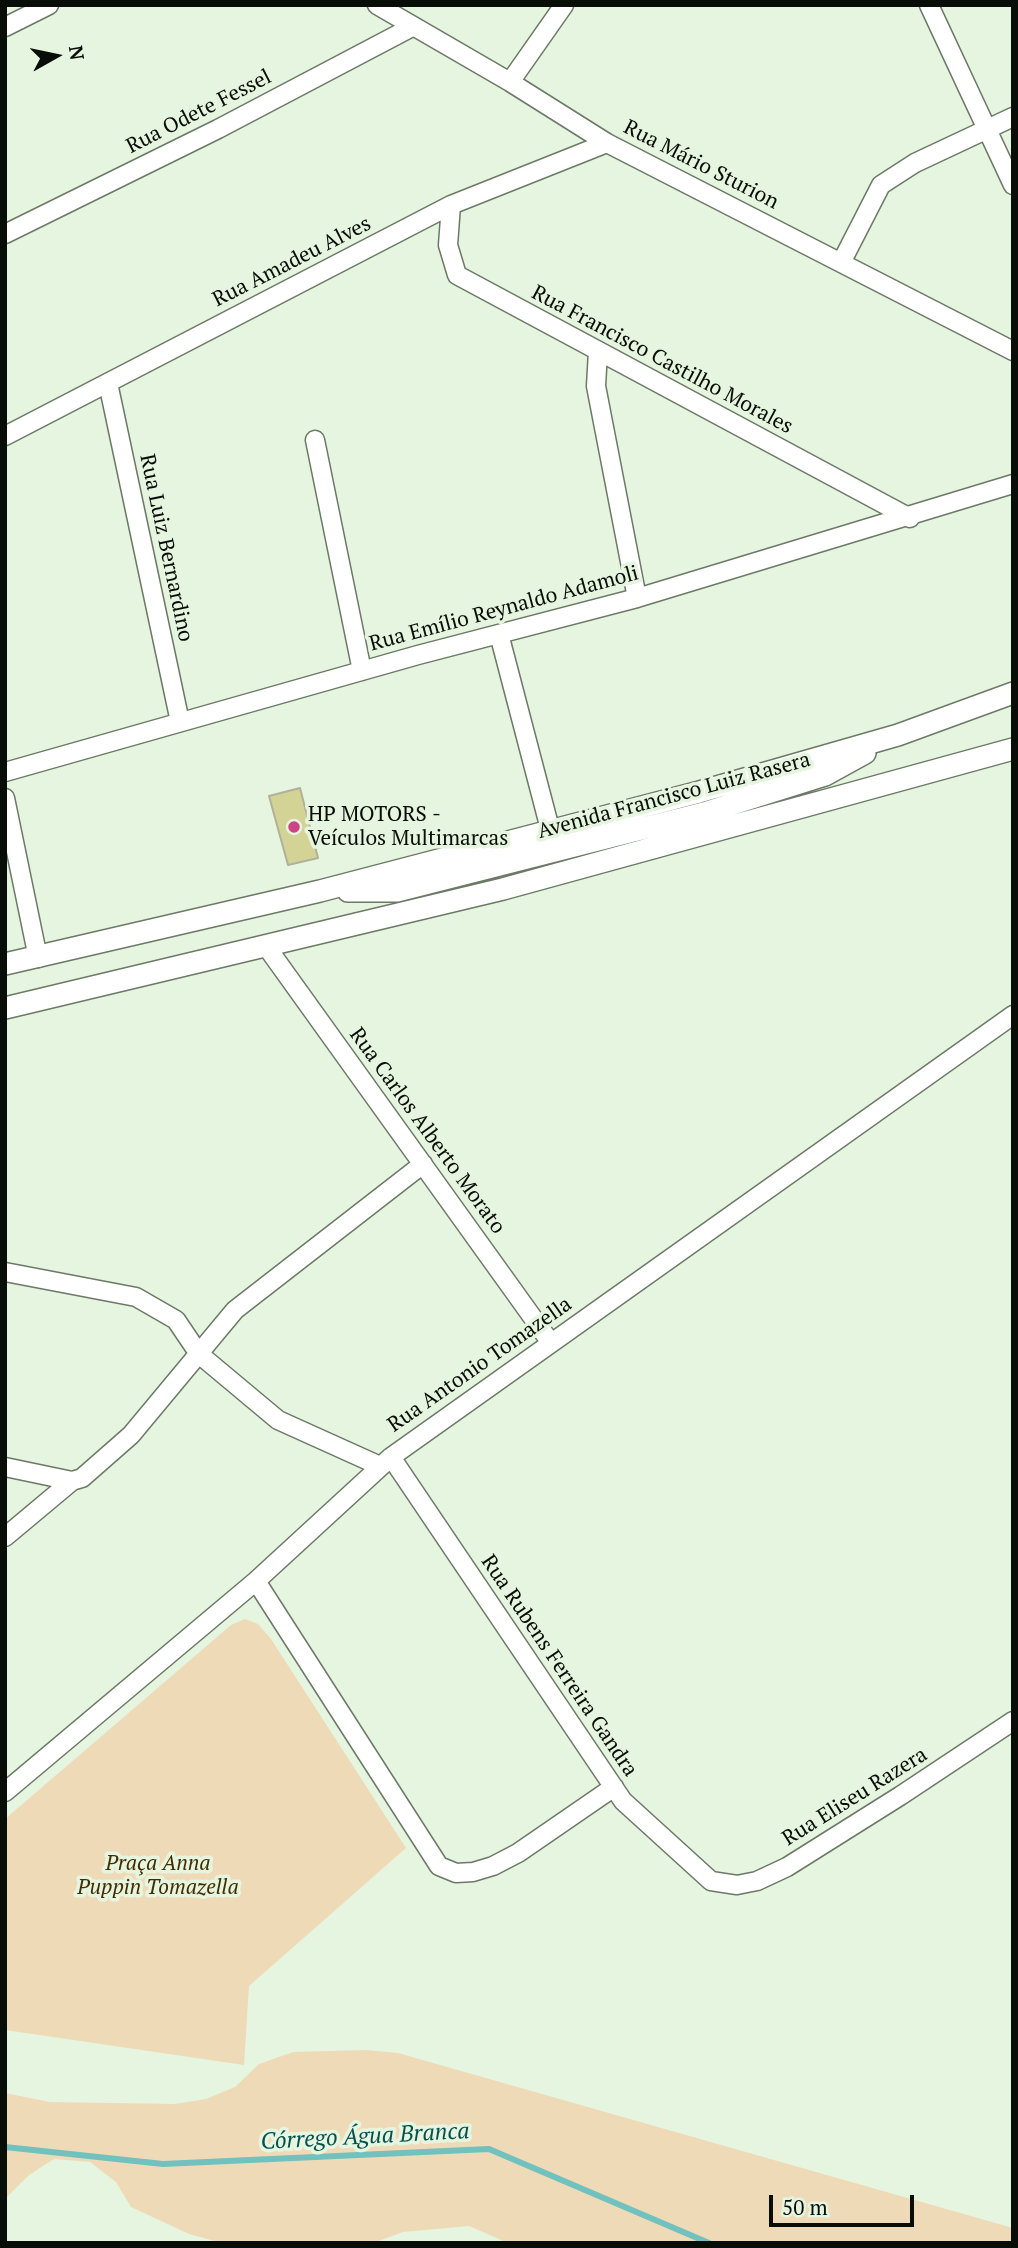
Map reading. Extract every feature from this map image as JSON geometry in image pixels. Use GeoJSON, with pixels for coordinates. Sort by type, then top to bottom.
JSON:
{"type":"FeatureCollection","features":[{"type":"Feature","properties":{"kind":"street"},"geometry":{"type":"LineString","coordinates":[[5,27],[49,5]]}},
{"type":"Feature","properties":{"kind":"street","name":"Rua Mário Sturion"},"geometry":{"type":"LineString","coordinates":[[377,5],[510,82],[607,143],[1011,346]]}},
{"type":"Feature","properties":{"kind":"street"},"geometry":{"type":"LineString","coordinates":[[510,82],[564,5]]}},
{"type":"Feature","properties":{"kind":"street"},"geometry":{"type":"LineString","coordinates":[[929,5],[1013,185]]}},
{"type":"Feature","properties":{"kind":"street","name":"Rua Odete Fessel"},"geometry":{"type":"LineString","coordinates":[[5,234],[218,129],[412,27]]}},
{"type":"Feature","properties":{"kind":"street"},"geometry":{"type":"LineString","coordinates":[[842,261],[881,185],[915,163],[1013,117]]}},
{"type":"Feature","properties":{"kind":"street","name":"Rua Amadeu Alves"},"geometry":{"type":"LineString","coordinates":[[5,436],[451,205],[607,143]]}},
{"type":"Feature","properties":{"kind":"street","name":"Rua Francisco Castilho Morales"},"geometry":{"type":"LineString","coordinates":[[451,205],[448,245],[457,275],[910,518]]}},
{"type":"Feature","properties":{"kind":"street"},"geometry":{"type":"LineString","coordinates":[[598,351],[596,386],[638,598]]}},
{"type":"Feature","properties":{"kind":"street","name":"Rua Luiz Bernardino"},"geometry":{"type":"LineString","coordinates":[[108,383],[180,722]]}},
{"type":"Feature","properties":{"kind":"street"},"geometry":{"type":"LineString","coordinates":[[315,440],[362,671]]}},
{"type":"Feature","properties":{"kind":"street","name":"Rua Emílio Reynaldo Adamoli"},"geometry":{"type":"LineString","coordinates":[[5,772],[362,671],[638,598],[910,518],[1013,484]]}},
{"type":"Feature","properties":{"kind":"street"},"geometry":{"type":"LineString","coordinates":[[499,634],[550,829]]}},
{"type":"Feature","properties":{"kind":"street","name":"Avenida Francisco Luiz Rasera"},"geometry":{"type":"LineString","coordinates":[[5,964],[320,891],[699,792],[898,735],[1013,693]]}},
{"type":"Feature","properties":{"kind":"street"},"geometry":{"type":"LineString","coordinates":[[320,891],[397,891],[704,813],[825,775],[898,735]]}},
{"type":"Feature","properties":{"kind":"street"},"geometry":{"type":"LineString","coordinates":[[5,1007],[542,879],[1013,748]]}},
{"type":"Feature","properties":{"kind":"street"},"geometry":{"type":"LineString","coordinates":[[5,798],[38,957]]}},
{"type":"Feature","properties":{"kind":"street","name":"Rua Carlos Alberto Morato"},"geometry":{"type":"LineString","coordinates":[[266,946],[551,1343]]}},
{"type":"Feature","properties":{"kind":"street","name":"Rua Antonio Tomazella"},"geometry":{"type":"LineString","coordinates":[[5,1792],[256,1581],[386,1462],[1013,1015]]}},
{"type":"Feature","properties":{"kind":"street"},"geometry":{"type":"LineString","coordinates":[[5,1537],[72,1481],[82,1478],[131,1435],[235,1310],[423,1164]]}},
{"type":"Feature","properties":{"kind":"street"},"geometry":{"type":"LineString","coordinates":[[5,1272],[135,1297],[176,1320],[199,1354],[278,1420],[386,1462]]}},
{"type":"Feature","properties":{"kind":"street","name":"Rua Rubens Ferreira Gandra"},"geometry":{"type":"LineString","coordinates":[[386,1462],[623,1801],[711,1881]]}},
{"type":"Feature","properties":{"kind":"street"},"geometry":{"type":"LineString","coordinates":[[5,1466],[72,1481]]}},
{"type":"Feature","properties":{"kind":"street"},"geometry":{"type":"LineString","coordinates":[[256,1581],[439,1866],[456,1873],[492,1866],[518,1853],[614,1787]]}},
{"type":"Feature","properties":{"kind":"street","name":"Rua Eliseu Razera"},"geometry":{"type":"LineString","coordinates":[[711,1881],[737,1885],[757,1881],[787,1867],[900,1797],[1013,1721]]}},
{"type":"Feature","properties":{"kind":"green space","name":"Praça Anna Puppin Tomazella"},"geometry":{"type":"Polygon","coordinates":[[[245,1619],[258,1624],[271,1639],[406,1848],[249,1986],[244,2065],[5,2030],[5,1819],[231,1625],[245,1619]]]}},
{"type":"Feature","properties":{"kind":"green space"},"geometry":{"type":"Polygon","coordinates":[[[366,2050],[398,2053],[1013,2228],[1013,2243],[508,2243],[469,2226],[403,2232],[373,2243],[218,2242],[189,2234],[131,2207],[116,2182],[90,2162],[54,2159],[29,2175],[5,2199],[5,2093],[50,2102],[175,2104],[206,2099],[235,2087],[259,2064],[293,2052],[366,2050]]]}},
{"type":"Feature","properties":{"kind":"building","name":"HP MOTORS - Veículos Multimarcas"},"geometry":{"type":"Polygon","coordinates":[[[300,788],[318,858],[288,865],[269,796],[300,788]]]}},
{"type":"Feature","properties":{"kind":"waterway","name":"Córrego Água Branca"},"geometry":{"type":"LineString","coordinates":[[5,2147],[163,2164],[489,2149],[709,2243]]}},
{"type":"Feature","properties":{"kind":"place","name":"HP MOTORS - Veículos Multimarcas"},"geometry":{"type":"Point","coordinates":[294,827]}}]}
